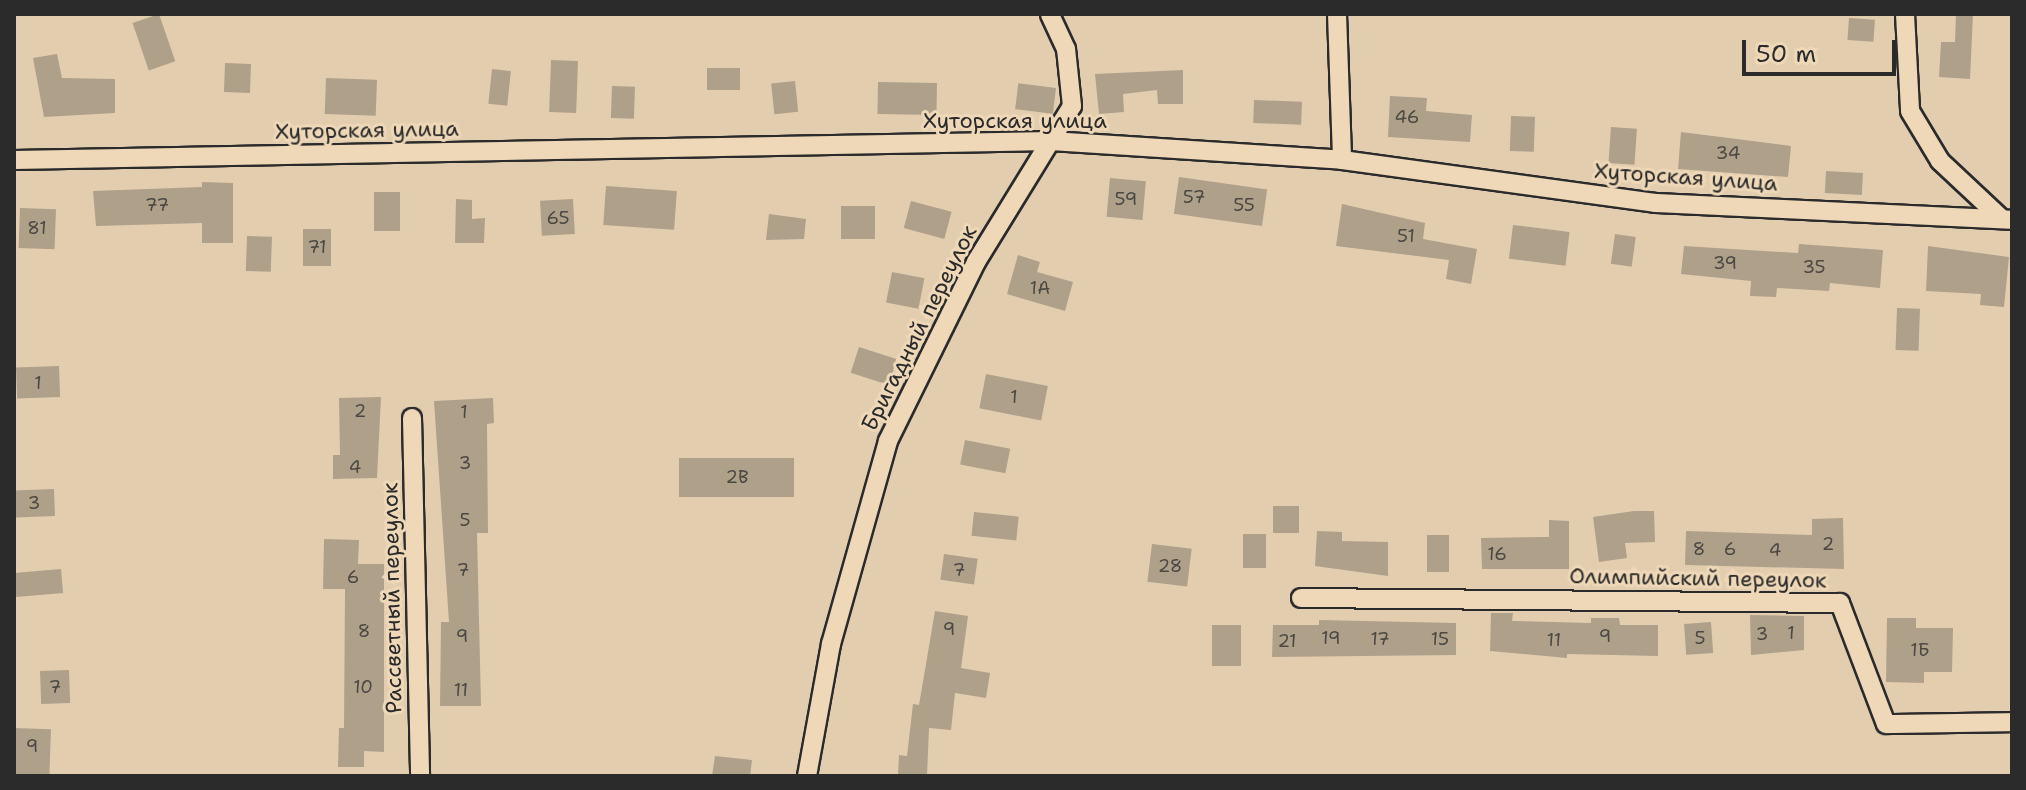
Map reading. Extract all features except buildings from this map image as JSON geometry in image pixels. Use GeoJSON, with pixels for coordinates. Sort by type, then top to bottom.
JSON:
{"type":"FeatureCollection","features":[{"type":"Feature","properties":{"kind":"street","name":"Бригадный переулок"},"geometry":{"type":"LineString","coordinates":[[807,776],[831,644],[888,441],[976,262],[1072,106],[1066,49],[1050,14]]}},
{"type":"Feature","properties":{"kind":"street"},"geometry":{"type":"LineString","coordinates":[[1337,14],[1342,160]]}},
{"type":"Feature","properties":{"kind":"street"},"geometry":{"type":"LineString","coordinates":[[1905,14],[1910,111],[1940,161],[2007,219]]}},
{"type":"Feature","properties":{"kind":"street","name":"Хуторская улица"},"geometry":{"type":"LineString","coordinates":[[14,160],[1051,141],[1342,160],[1655,203],[2007,219]]}},
{"type":"Feature","properties":{"kind":"street","name":"Рассветный переулок"},"geometry":{"type":"LineString","coordinates":[[412,418],[420,776]]}},
{"type":"Feature","properties":{"kind":"street","name":"Олимпийский переулок"},"geometry":{"type":"LineString","coordinates":[[1301,598],[1840,603],[1886,724],[2012,722]]}}]}
